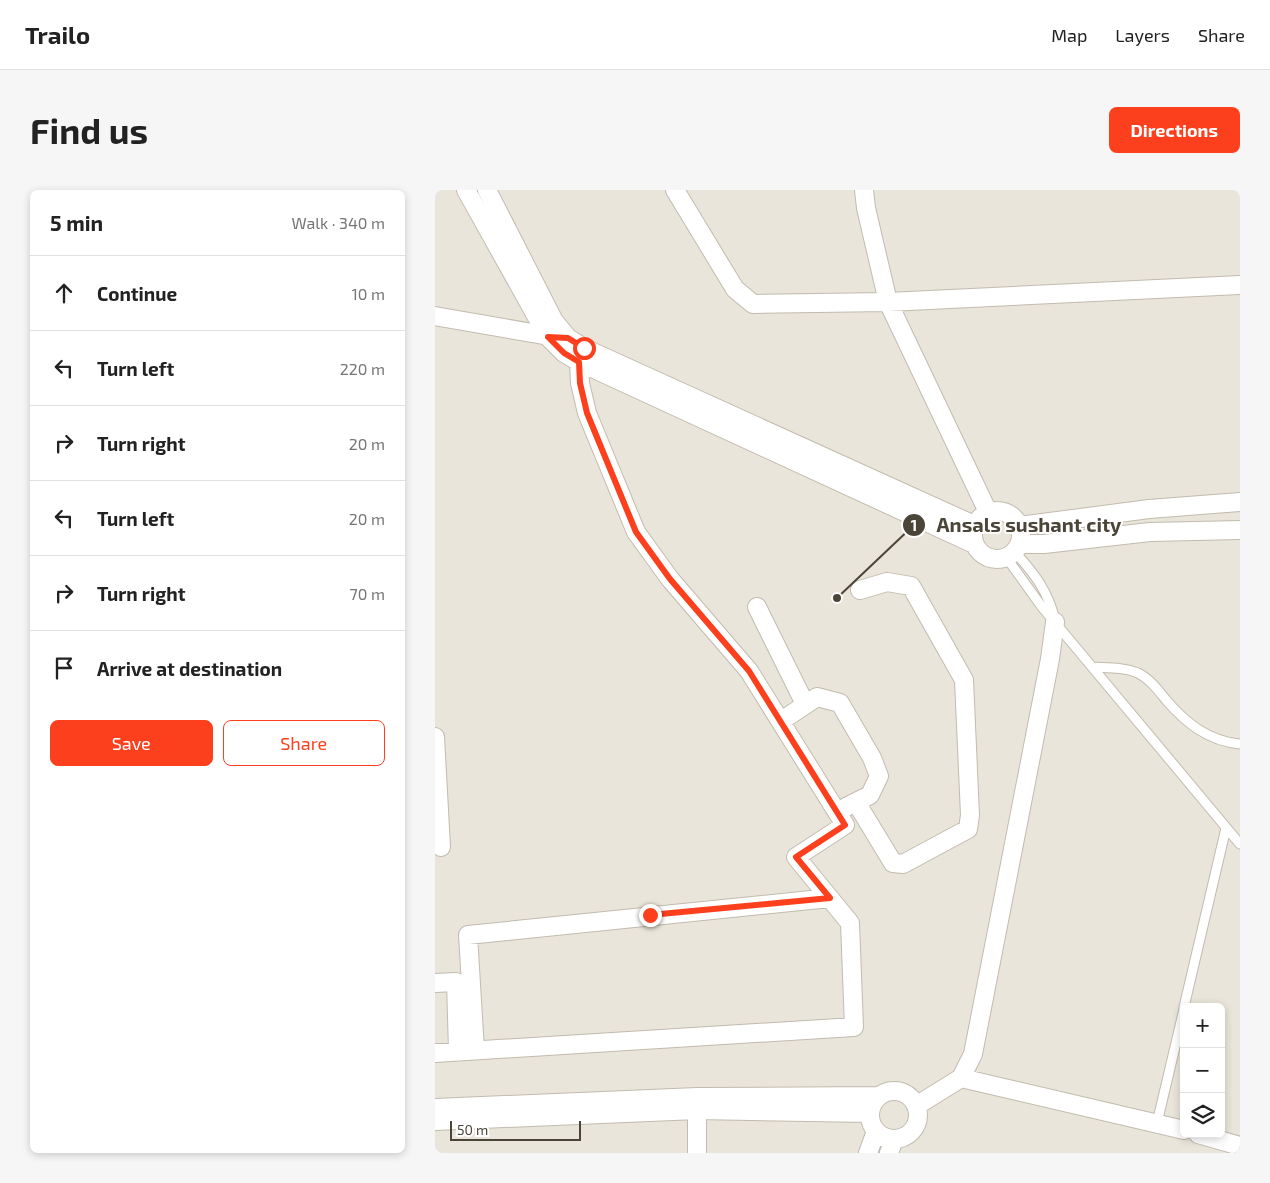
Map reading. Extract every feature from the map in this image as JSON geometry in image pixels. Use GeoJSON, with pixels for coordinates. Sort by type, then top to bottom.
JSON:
{"type":"FeatureCollection","features":[{"type":"Feature","properties":{"kind":"street"},"geometry":{"type":"LineString","coordinates":[[466,190],[548,337],[564,353],[579,362],[974,544],[987,557],[997,559],[1013,551],[1044,544],[1150,532],[1240,530]]}},
{"type":"Feature","properties":{"kind":"street"},"geometry":{"type":"LineString","coordinates":[[487,190],[541,298],[554,321],[568,338],[584,348],[627,368],[974,525]]}},
{"type":"Feature","properties":{"kind":"street"},"geometry":{"type":"LineString","coordinates":[[675,190],[735,289],[753,304],[888,302],[1240,285]]}},
{"type":"Feature","properties":{"kind":"street"},"geometry":{"type":"LineString","coordinates":[[864,190],[868,218],[888,302],[988,512]]}},
{"type":"Feature","properties":{"kind":"street"},"geometry":{"type":"LineString","coordinates":[[435,316],[548,337],[568,338]]}},
{"type":"Feature","properties":{"kind":"street"},"geometry":{"type":"LineString","coordinates":[[435,1053],[854,1027],[850,923],[796,857],[845,825],[749,671],[670,579],[636,532],[587,413],[580,383],[579,362]]}},
{"type":"Feature","properties":{"kind":"street"},"geometry":{"type":"LineString","coordinates":[[1019,526],[1149,509],[1240,502]]}},
{"type":"Feature","properties":{"kind":"street"},"geometry":{"type":"LineString","coordinates":[[1149,509],[1150,532]]}},
{"type":"Feature","properties":{"kind":"street"},"geometry":{"type":"LineString","coordinates":[[974,544],[974,525],[988,512],[998,511],[1006,513],[1019,526]]}},
{"type":"Feature","properties":{"kind":"street"},"geometry":{"type":"LineString","coordinates":[[1013,551],[1019,526]]}},
{"type":"Feature","properties":{"kind":"street"},"geometry":{"type":"LineString","coordinates":[[856,802],[893,863],[903,864],[968,829],[965,680],[911,586],[887,582],[859,590]]}},
{"type":"Feature","properties":{"kind":"street"},"geometry":{"type":"LineString","coordinates":[[757,607],[805,704]]}},
{"type":"Feature","properties":{"kind":"street"},"geometry":{"type":"LineString","coordinates":[[916,1106],[961,1078],[973,1054],[1050,659],[1055,622]]}},
{"type":"Feature","properties":{"kind":"street"},"geometry":{"type":"LineString","coordinates":[[781,720],[817,697],[840,703],[872,758],[879,776],[870,795],[837,812]]}},
{"type":"Feature","properties":{"kind":"street"},"geometry":{"type":"LineString","coordinates":[[435,737],[441,847]]}},
{"type":"Feature","properties":{"kind":"street"},"geometry":{"type":"LineString","coordinates":[[466,1051],[468,935],[830,898]]}},
{"type":"Feature","properties":{"kind":"street"},"geometry":{"type":"LineString","coordinates":[[435,983],[456,982],[466,1051]]}},
{"type":"Feature","properties":{"kind":"street"},"geometry":{"type":"LineString","coordinates":[[961,1078],[1180,1129]]}},
{"type":"Feature","properties":{"kind":"street"},"geometry":{"type":"LineString","coordinates":[[435,1121],[697,1104],[879,1096],[887,1092],[905,1093],[916,1106],[918,1115],[916,1124],[891,1146],[871,1123],[870,1113],[873,1104],[879,1096]]}},
{"type":"Feature","properties":{"kind":"street"},"geometry":{"type":"LineString","coordinates":[[697,1104],[697,1153]]}},
{"type":"Feature","properties":{"kind":"street"},"geometry":{"type":"LineString","coordinates":[[435,1108],[697,1104],[870,1113]]}},
{"type":"Feature","properties":{"kind":"street"},"geometry":{"type":"LineString","coordinates":[[867,1153],[876,1131]]}},
{"type":"Feature","properties":{"kind":"street"},"geometry":{"type":"LineString","coordinates":[[1212,1138],[1240,1146]]}},
{"type":"Feature","properties":{"kind":"lane"},"geometry":{"type":"LineString","coordinates":[[1013,551],[1035,574],[1051,604],[1055,622]]}},
{"type":"Feature","properties":{"kind":"lane"},"geometry":{"type":"LineString","coordinates":[[1013,551],[1055,622],[1240,844]]}},
{"type":"Feature","properties":{"kind":"lane"},"geometry":{"type":"LineString","coordinates":[[1092,667],[1124,668],[1139,674],[1152,683],[1194,727],[1205,735],[1240,744]]}},
{"type":"Feature","properties":{"kind":"lane"},"geometry":{"type":"LineString","coordinates":[[1185,1003],[1226,828]]}},
{"type":"Feature","properties":{"kind":"lane"},"geometry":{"type":"LineString","coordinates":[[1157,1122],[1180,1025]]}},
{"type":"Feature","properties":{"kind":"shaded area"},"geometry":{"type":"Polygon","coordinates":[[[435,190],[1240,190],[1240,1153],[435,1153],[435,190]]]}},
{"type":"Feature","properties":{"kind":"place","name":"Ansals sushant city"},"geometry":{"type":"Point","coordinates":[837,598]}},
{"type":"Feature","properties":{"kind":"route"},"geometry":{"type":"LineString","coordinates":[[584,348],[568,338],[548,337],[564,353],[579,362],[580,383],[587,413],[636,532],[670,579],[760,686],[845,825],[796,857],[830,898],[650,915]]}}]}
